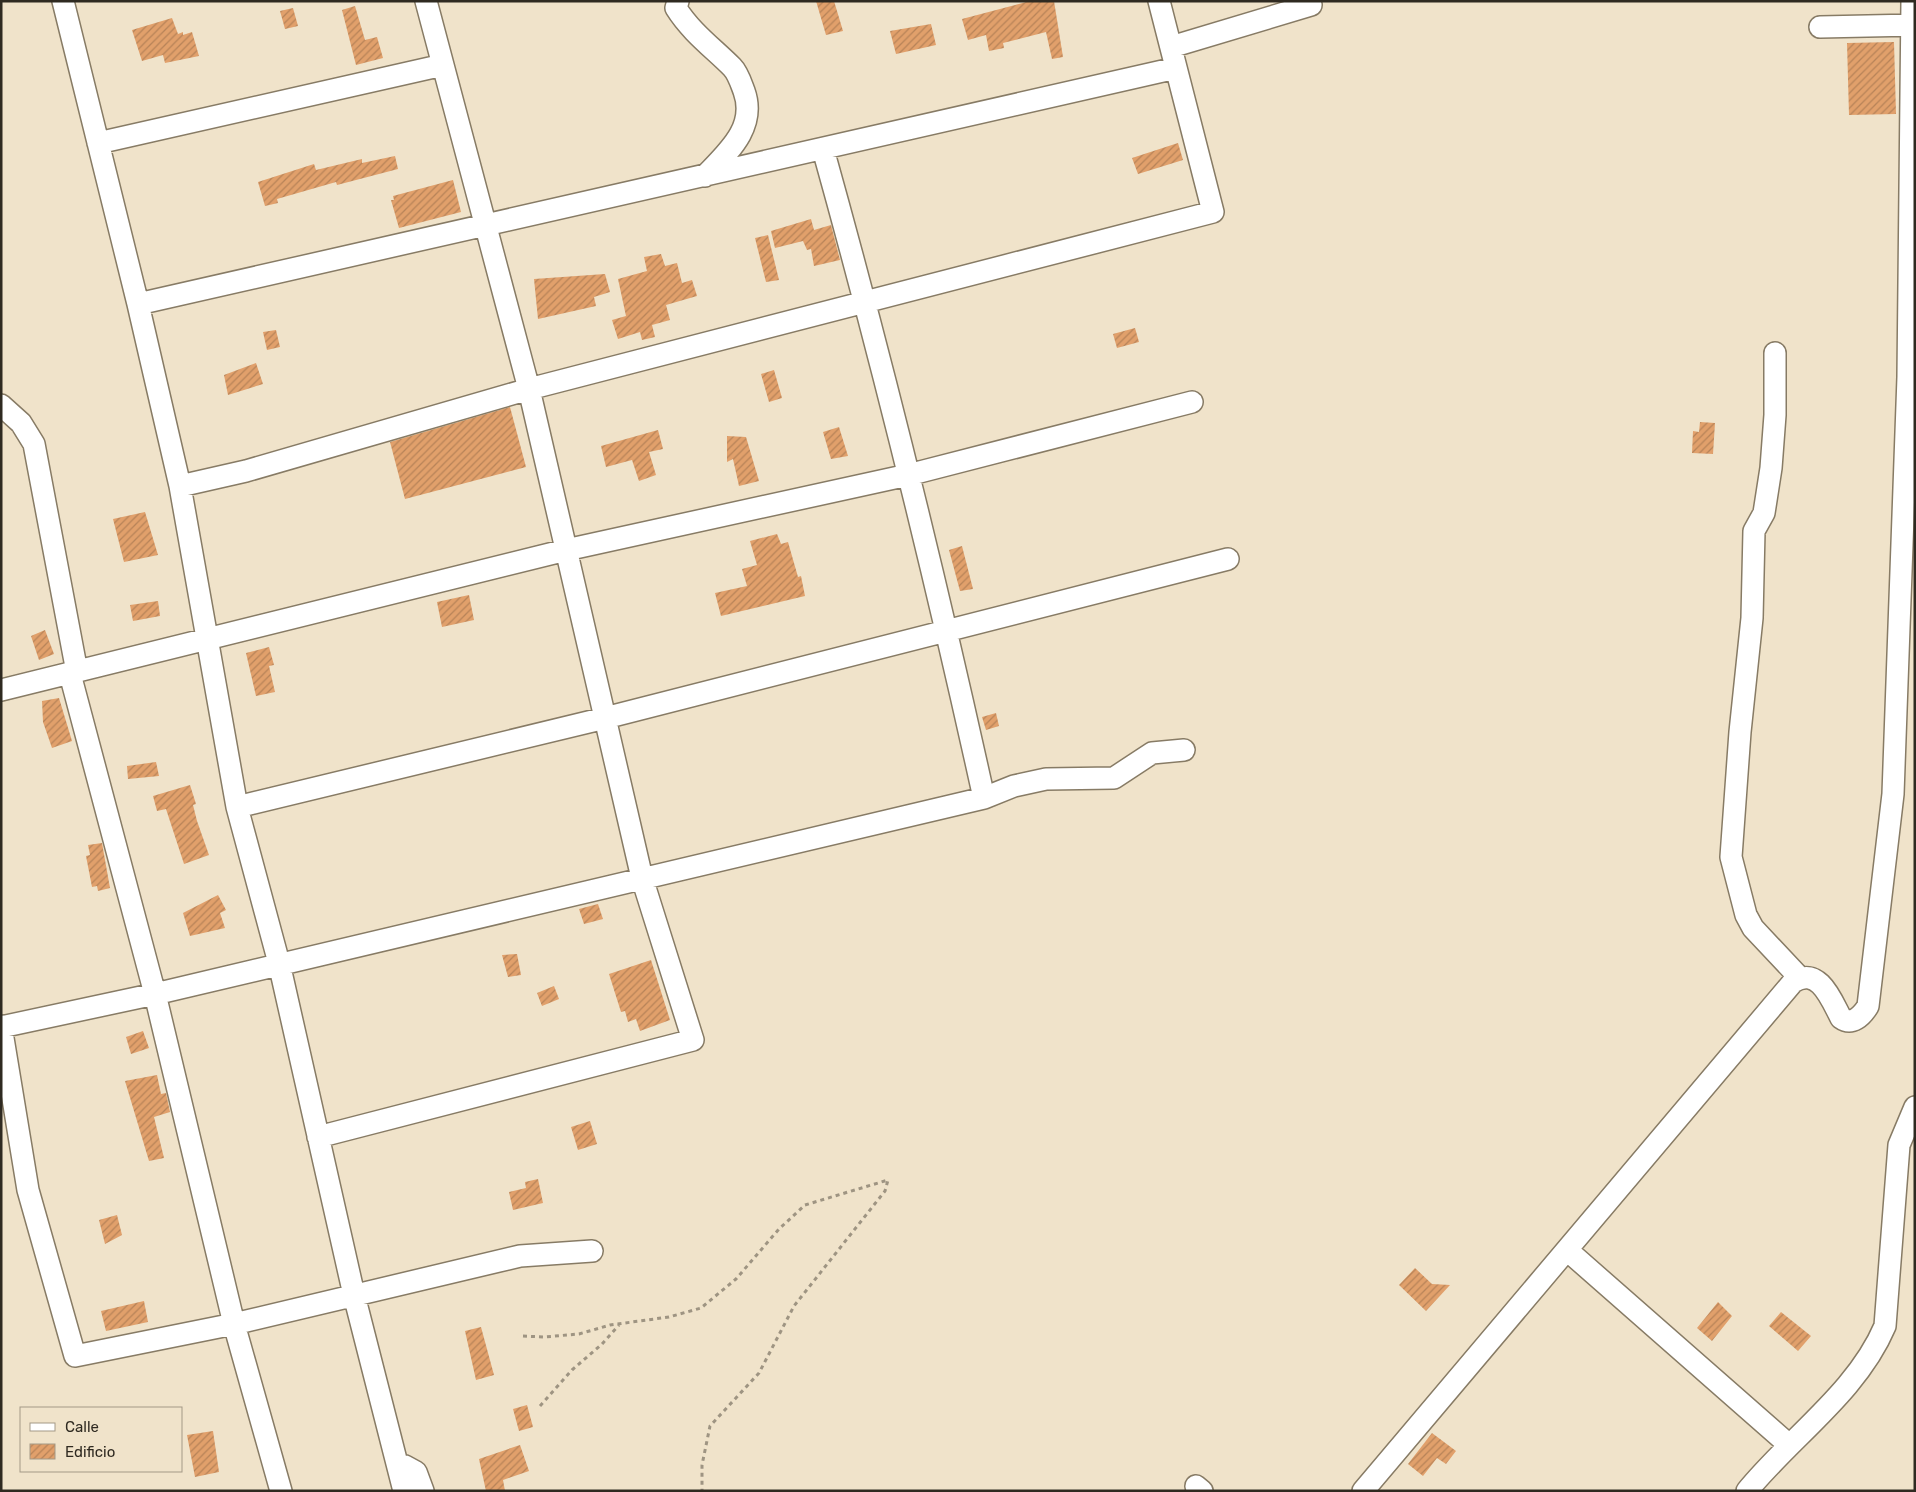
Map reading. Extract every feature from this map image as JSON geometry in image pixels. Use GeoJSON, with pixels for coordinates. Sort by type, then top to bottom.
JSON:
{"type":"FeatureCollection","features":[{"type":"Feature","properties":{"kind":"street"},"geometry":{"type":"LineString","coordinates":[[63,1],[138,304],[180,486],[237,807],[279,963],[354,1295],[404,1491]]}},
{"type":"Feature","properties":{"kind":"street"},"geometry":{"type":"LineString","coordinates":[[318,1137],[693,1040],[642,878],[529,388],[426,1]]}},
{"type":"Feature","properties":{"kind":"street"},"geometry":{"type":"LineString","coordinates":[[678,1],[676,8],[686,23],[734,69],[749,104],[746,126],[732,148],[705,176]]}},
{"type":"Feature","properties":{"kind":"street"},"geometry":{"type":"LineString","coordinates":[[180,486],[246,471],[529,388],[866,303],[1213,212],[1159,1]]}},
{"type":"Feature","properties":{"kind":"street"},"geometry":{"type":"LineString","coordinates":[[1171,47],[1311,6],[1310,1]]}},
{"type":"Feature","properties":{"kind":"street"},"geometry":{"type":"LineString","coordinates":[[1363,1491],[1793,982],[1800,978],[1808,977],[1822,984],[1841,1018],[1845,1021],[1850,1022],[1863,1014],[1868,1006],[1893,794],[1912,261],[1912,1]]}},
{"type":"Feature","properties":{"kind":"street"},"geometry":{"type":"LineString","coordinates":[[1820,27],[1913,26]]}},
{"type":"Feature","properties":{"kind":"street"},"geometry":{"type":"LineString","coordinates":[[98,143],[443,65]]}},
{"type":"Feature","properties":{"kind":"street"},"geometry":{"type":"LineString","coordinates":[[138,304],[1176,68]]}},
{"type":"Feature","properties":{"kind":"street"},"geometry":{"type":"LineString","coordinates":[[823,149],[866,303],[947,630],[984,798]]}},
{"type":"Feature","properties":{"kind":"street"},"geometry":{"type":"LineString","coordinates":[[1775,354],[1775,415],[1771,468],[1764,513],[1754,531],[1752,618],[1740,732],[1732,857],[1746,915],[1753,928],[1800,978]]}},
{"type":"Feature","properties":{"kind":"street"},"geometry":{"type":"LineString","coordinates":[[1,690],[566,550],[908,475],[1192,402]]}},
{"type":"Feature","properties":{"kind":"street"},"geometry":{"type":"LineString","coordinates":[[1,405],[21,423],[34,444],[73,673],[155,994],[234,1324],[281,1491]]}},
{"type":"Feature","properties":{"kind":"street"},"geometry":{"type":"LineString","coordinates":[[237,807],[605,718],[1228,560]]}},
{"type":"Feature","properties":{"kind":"street"},"geometry":{"type":"LineString","coordinates":[[592,1251],[520,1256],[234,1324],[75,1356],[28,1190],[1,1027],[155,994],[279,963],[984,798],[1014,786],[1046,779],[1114,778],[1152,753],[1184,750]]}},
{"type":"Feature","properties":{"kind":"street"},"geometry":{"type":"LineString","coordinates":[[1747,1491],[1858,1374],[1878,1344],[1885,1326],[1899,1145],[1915,1107]]}},
{"type":"Feature","properties":{"kind":"street"},"geometry":{"type":"LineString","coordinates":[[1567,1250],[1789,1445]]}},
{"type":"Feature","properties":{"kind":"street"},"geometry":{"type":"LineString","coordinates":[[398,1467],[405,1466],[416,1472],[423,1491]]}},
{"type":"Feature","properties":{"kind":"path"},"geometry":{"type":"LineString","coordinates":[[523,1336],[544,1337],[578,1334],[620,1324],[669,1317],[701,1308],[736,1279],[779,1229],[805,1205],[888,1180],[885,1191],[794,1306],[759,1373],[710,1426],[702,1465],[702,1491]]}},
{"type":"Feature","properties":{"kind":"path"},"geometry":{"type":"LineString","coordinates":[[540,1406],[572,1370],[602,1344],[620,1324]]}},
{"type":"Feature","properties":{"kind":"building"},"geometry":{"type":"Polygon","coordinates":[[[816,1],[834,1],[843,31],[826,35],[816,1]]]}},
{"type":"Feature","properties":{"kind":"building"},"geometry":{"type":"Polygon","coordinates":[[[1030,1],[1054,1],[1063,57],[1052,59],[1046,32],[1003,43],[1004,48],[989,51],[986,35],[968,40],[962,19],[1030,1]]]}},
{"type":"Feature","properties":{"kind":"building"},"geometry":{"type":"Polygon","coordinates":[[[355,6],[365,40],[377,37],[383,58],[356,65],[342,10],[355,6]]]}},
{"type":"Feature","properties":{"kind":"building"},"geometry":{"type":"Polygon","coordinates":[[[293,8],[298,26],[285,29],[280,11],[293,8]]]}},
{"type":"Feature","properties":{"kind":"building"},"geometry":{"type":"Polygon","coordinates":[[[172,18],[178,34],[183,32],[183,35],[192,32],[199,56],[165,63],[163,55],[142,61],[132,30],[172,18]]]}},
{"type":"Feature","properties":{"kind":"building"},"geometry":{"type":"Polygon","coordinates":[[[931,24],[936,45],[896,54],[890,31],[931,24]]]}},
{"type":"Feature","properties":{"kind":"building"},"geometry":{"type":"Polygon","coordinates":[[[1894,42],[1896,114],[1849,115],[1847,43],[1894,42]]]}},
{"type":"Feature","properties":{"kind":"building"},"geometry":{"type":"Polygon","coordinates":[[[1178,143],[1183,160],[1138,174],[1132,158],[1178,143]]]}},
{"type":"Feature","properties":{"kind":"building"},"geometry":{"type":"Polygon","coordinates":[[[395,156],[398,169],[337,185],[336,182],[277,199],[278,203],[265,206],[258,182],[314,164],[316,170],[362,159],[362,163],[395,156]]]}},
{"type":"Feature","properties":{"kind":"building"},"geometry":{"type":"Polygon","coordinates":[[[453,180],[461,212],[399,228],[391,200],[394,200],[393,196],[453,180]]]}},
{"type":"Feature","properties":{"kind":"building"},"geometry":{"type":"Polygon","coordinates":[[[811,219],[814,230],[831,225],[840,260],[814,266],[811,249],[807,250],[803,241],[775,248],[771,231],[811,219]]]}},
{"type":"Feature","properties":{"kind":"building"},"geometry":{"type":"Polygon","coordinates":[[[768,235],[779,280],[766,282],[755,238],[768,235]]]}},
{"type":"Feature","properties":{"kind":"building"},"geometry":{"type":"Polygon","coordinates":[[[661,254],[665,266],[677,263],[682,283],[692,280],[697,296],[666,305],[670,320],[652,325],[655,337],[642,340],[640,332],[618,339],[612,320],[626,316],[618,279],[647,271],[644,257],[661,254]]]}},
{"type":"Feature","properties":{"kind":"building"},"geometry":{"type":"Polygon","coordinates":[[[605,274],[610,292],[594,297],[596,306],[538,319],[534,279],[605,274]]]}},
{"type":"Feature","properties":{"kind":"building"},"geometry":{"type":"Polygon","coordinates":[[[1135,328],[1139,342],[1117,348],[1113,334],[1135,328]]]}},
{"type":"Feature","properties":{"kind":"building"},"geometry":{"type":"Polygon","coordinates":[[[276,330],[280,347],[267,350],[263,332],[276,330]]]}},
{"type":"Feature","properties":{"kind":"building"},"geometry":{"type":"Polygon","coordinates":[[[256,363],[263,384],[228,395],[224,375],[256,363]]]}},
{"type":"Feature","properties":{"kind":"building"},"geometry":{"type":"Polygon","coordinates":[[[774,370],[782,398],[769,402],[761,374],[774,370]]]}},
{"type":"Feature","properties":{"kind":"building"},"geometry":{"type":"Polygon","coordinates":[[[510,407],[526,467],[405,499],[390,442],[510,407]]]}},
{"type":"Feature","properties":{"kind":"building"},"geometry":{"type":"Polygon","coordinates":[[[1700,422],[1715,423],[1713,454],[1692,453],[1693,431],[1699,432],[1700,422]]]}},
{"type":"Feature","properties":{"kind":"building"},"geometry":{"type":"Polygon","coordinates":[[[839,427],[848,456],[831,459],[823,432],[839,427]]]}},
{"type":"Feature","properties":{"kind":"building"},"geometry":{"type":"Polygon","coordinates":[[[658,430],[663,449],[649,452],[656,475],[639,481],[632,460],[606,467],[601,446],[658,430]]]}},
{"type":"Feature","properties":{"kind":"building"},"geometry":{"type":"Polygon","coordinates":[[[727,436],[746,437],[759,481],[739,486],[733,459],[727,462],[727,436]]]}},
{"type":"Feature","properties":{"kind":"building"},"geometry":{"type":"Polygon","coordinates":[[[145,512],[158,555],[124,562],[113,519],[145,512]]]}},
{"type":"Feature","properties":{"kind":"building"},"geometry":{"type":"Polygon","coordinates":[[[777,534],[781,544],[788,542],[798,577],[801,576],[805,596],[721,616],[715,593],[747,586],[742,569],[757,565],[750,541],[777,534]]]}},
{"type":"Feature","properties":{"kind":"building"},"geometry":{"type":"Polygon","coordinates":[[[962,546],[973,589],[960,591],[949,550],[962,546]]]}},
{"type":"Feature","properties":{"kind":"building"},"geometry":{"type":"Polygon","coordinates":[[[469,595],[474,620],[442,627],[437,602],[469,595]]]}},
{"type":"Feature","properties":{"kind":"building"},"geometry":{"type":"Polygon","coordinates":[[[158,601],[160,616],[133,621],[130,605],[158,601]]]}},
{"type":"Feature","properties":{"kind":"building"},"geometry":{"type":"Polygon","coordinates":[[[45,630],[54,654],[39,660],[31,636],[45,630]]]}},
{"type":"Feature","properties":{"kind":"building"},"geometry":{"type":"Polygon","coordinates":[[[269,647],[274,665],[269,666],[275,692],[256,696],[246,653],[269,647]]]}},
{"type":"Feature","properties":{"kind":"building"},"geometry":{"type":"Polygon","coordinates":[[[59,698],[72,741],[52,748],[43,722],[42,701],[59,698]]]}},
{"type":"Feature","properties":{"kind":"building"},"geometry":{"type":"Polygon","coordinates":[[[996,713],[999,726],[986,730],[982,717],[996,713]]]}},
{"type":"Feature","properties":{"kind":"building"},"geometry":{"type":"Polygon","coordinates":[[[156,762],[159,776],[128,779],[127,766],[156,762]]]}},
{"type":"Feature","properties":{"kind":"building"},"geometry":{"type":"Polygon","coordinates":[[[190,785],[196,804],[193,805],[197,821],[209,855],[184,864],[166,809],[157,811],[153,796],[190,785]]]}},
{"type":"Feature","properties":{"kind":"building"},"geometry":{"type":"Polygon","coordinates":[[[102,843],[110,888],[98,891],[97,886],[92,887],[86,856],[90,855],[88,845],[102,843]]]}},
{"type":"Feature","properties":{"kind":"building"},"geometry":{"type":"Polygon","coordinates":[[[218,895],[226,910],[220,913],[225,928],[190,936],[183,913],[218,895]]]}},
{"type":"Feature","properties":{"kind":"building"},"geometry":{"type":"Polygon","coordinates":[[[598,904],[603,919],[584,924],[579,909],[598,904]]]}},
{"type":"Feature","properties":{"kind":"building"},"geometry":{"type":"Polygon","coordinates":[[[517,954],[521,975],[508,977],[502,955],[517,954]]]}},
{"type":"Feature","properties":{"kind":"building"},"geometry":{"type":"Polygon","coordinates":[[[651,960],[670,1020],[640,1031],[636,1019],[628,1022],[625,1011],[621,1012],[609,974],[651,960]]]}},
{"type":"Feature","properties":{"kind":"building"},"geometry":{"type":"Polygon","coordinates":[[[554,986],[559,999],[542,1006],[537,993],[554,986]]]}},
{"type":"Feature","properties":{"kind":"building"},"geometry":{"type":"Polygon","coordinates":[[[143,1031],[149,1048],[131,1054],[126,1037],[143,1031]]]}},
{"type":"Feature","properties":{"kind":"building"},"geometry":{"type":"Polygon","coordinates":[[[157,1075],[161,1094],[166,1093],[170,1112],[154,1117],[164,1158],[149,1161],[125,1081],[157,1075]]]}},
{"type":"Feature","properties":{"kind":"building"},"geometry":{"type":"Polygon","coordinates":[[[590,1121],[597,1144],[578,1150],[571,1127],[590,1121]]]}},
{"type":"Feature","properties":{"kind":"building"},"geometry":{"type":"Polygon","coordinates":[[[538,1179],[543,1203],[513,1210],[509,1192],[526,1188],[525,1182],[538,1179]]]}},
{"type":"Feature","properties":{"kind":"building"},"geometry":{"type":"Polygon","coordinates":[[[117,1215],[122,1235],[105,1244],[99,1220],[117,1215]]]}},
{"type":"Feature","properties":{"kind":"building"},"geometry":{"type":"Polygon","coordinates":[[[1415,1268],[1432,1284],[1450,1285],[1426,1311],[1399,1285],[1415,1268]]]}},
{"type":"Feature","properties":{"kind":"building"},"geometry":{"type":"Polygon","coordinates":[[[144,1301],[148,1322],[106,1331],[101,1311],[144,1301]]]}},
{"type":"Feature","properties":{"kind":"building"},"geometry":{"type":"Polygon","coordinates":[[[1718,1302],[1732,1316],[1712,1341],[1697,1328],[1718,1302]]]}},
{"type":"Feature","properties":{"kind":"building"},"geometry":{"type":"Polygon","coordinates":[[[1781,1312],[1811,1336],[1798,1351],[1769,1326],[1781,1312]]]}},
{"type":"Feature","properties":{"kind":"building"},"geometry":{"type":"Polygon","coordinates":[[[481,1327],[494,1375],[476,1380],[465,1331],[481,1327]]]}},
{"type":"Feature","properties":{"kind":"building"},"geometry":{"type":"Polygon","coordinates":[[[527,1405],[533,1427],[519,1431],[513,1409],[527,1405]]]}},
{"type":"Feature","properties":{"kind":"building"},"geometry":{"type":"Polygon","coordinates":[[[213,1431],[219,1472],[195,1477],[187,1435],[213,1431]]]}},
{"type":"Feature","properties":{"kind":"building"},"geometry":{"type":"Polygon","coordinates":[[[1432,1433],[1456,1451],[1446,1464],[1437,1458],[1423,1476],[1408,1464],[1432,1433]]]}},
{"type":"Feature","properties":{"kind":"building"},"geometry":{"type":"Polygon","coordinates":[[[520,1445],[529,1471],[503,1480],[505,1491],[486,1491],[479,1459],[520,1445]]]}}]}
